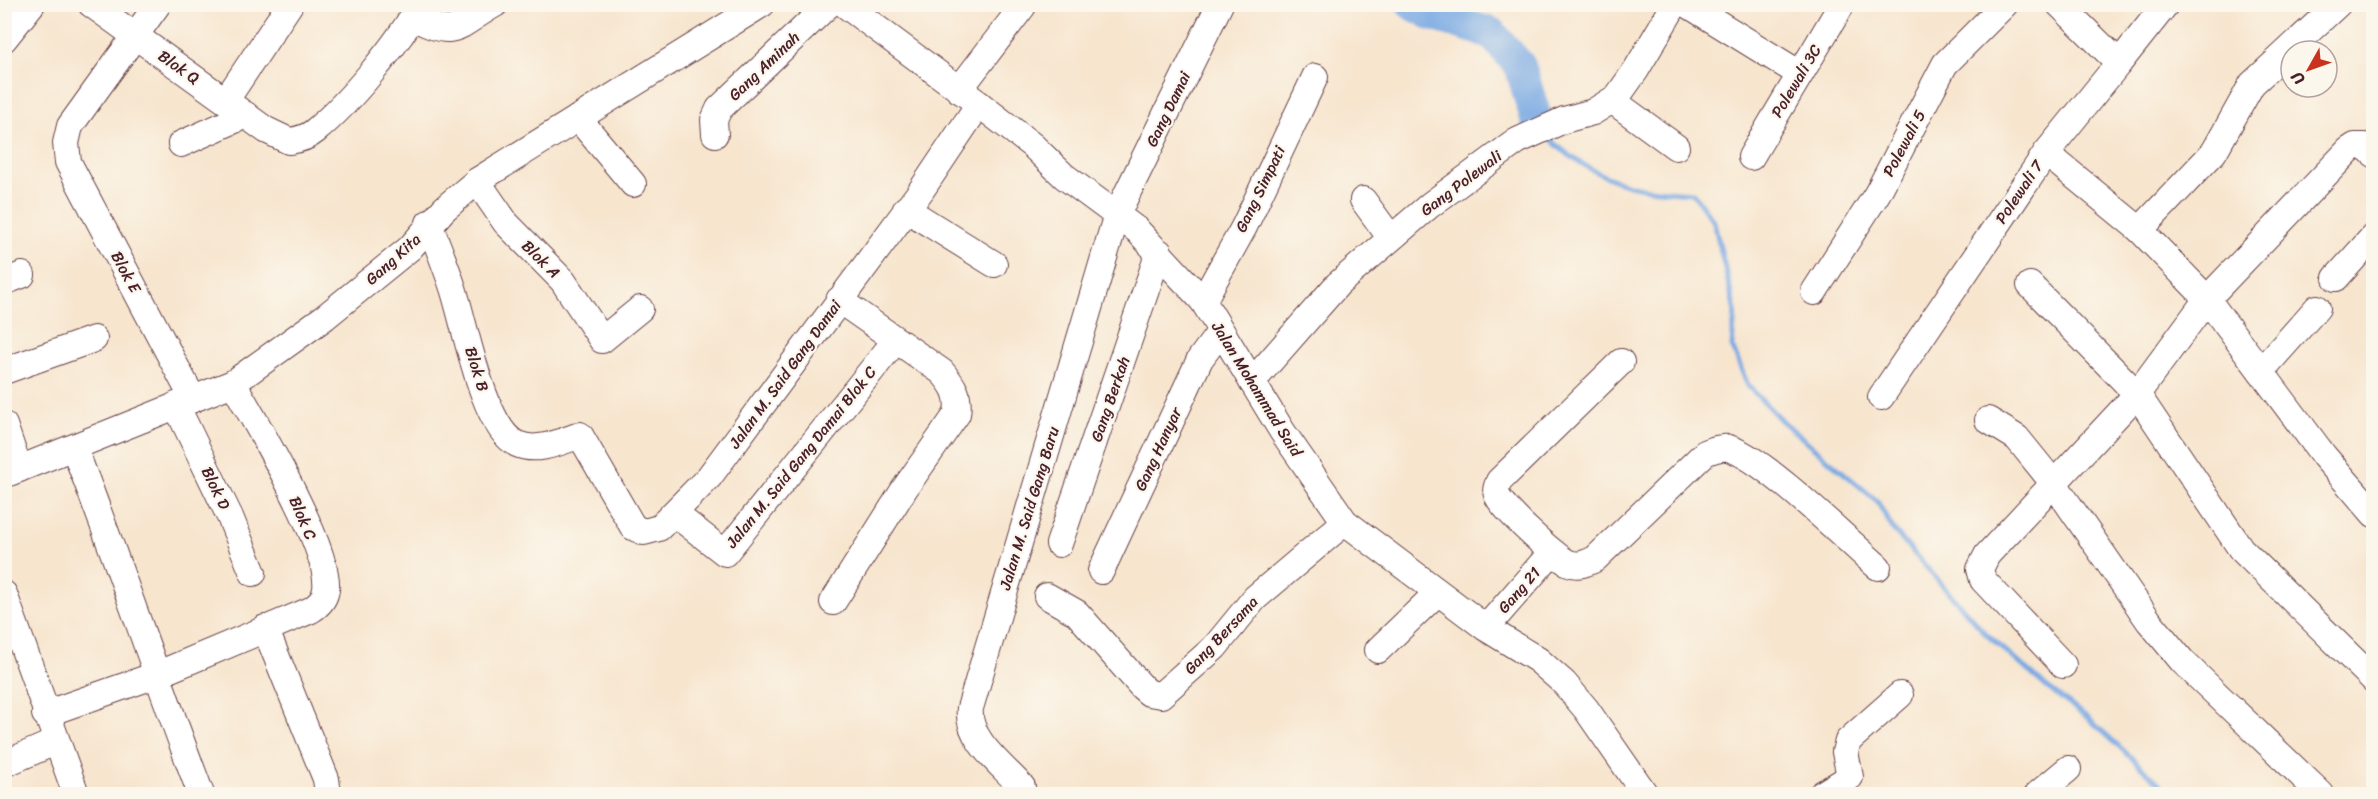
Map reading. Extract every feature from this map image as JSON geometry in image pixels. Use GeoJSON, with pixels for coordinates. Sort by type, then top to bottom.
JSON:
{"type":"FeatureCollection","features":[{"type":"Feature","properties":{"kind":"street"},"geometry":{"type":"LineString","coordinates":[[4,39],[32,4]]}},
{"type":"Feature","properties":{"kind":"street","name":"Blok Q"},"geometry":{"type":"LineString","coordinates":[[91,4],[266,130],[289,141],[314,132],[365,78],[416,11]]}},
{"type":"Feature","properties":{"kind":"street"},"geometry":{"type":"LineString","coordinates":[[136,36],[158,4]]}},
{"type":"Feature","properties":{"kind":"street"},"geometry":{"type":"LineString","coordinates":[[181,144],[236,107],[290,4]]}},
{"type":"Feature","properties":{"kind":"street"},"geometry":{"type":"LineString","coordinates":[[416,11],[438,29],[450,30],[461,28],[495,4]]}},
{"type":"Feature","properties":{"kind":"street","name":"Gang Kita"},"geometry":{"type":"LineString","coordinates":[[12,472],[232,383],[325,318],[410,248],[429,223],[477,181],[762,4]]}},
{"type":"Feature","properties":{"kind":"street","name":"Gang Aminah"},"geometry":{"type":"LineString","coordinates":[[715,135],[714,120],[719,109],[829,4]]}},
{"type":"Feature","properties":{"kind":"street","name":"Jalan Mohammad Said"},"geometry":{"type":"LineString","coordinates":[[844,4],[1033,146],[1064,176],[1117,214],[1159,252],[1203,301],[1220,332],[1321,490],[1345,522],[1437,593],[1486,628],[1538,660],[1564,683],[1586,709],[1645,795]]}},
{"type":"Feature","properties":{"kind":"street","name":"Gang Damai"},"geometry":{"type":"LineString","coordinates":[[1117,214],[1221,4]]}},
{"type":"Feature","properties":{"kind":"street","name":"Gang Polewali"},"geometry":{"type":"LineString","coordinates":[[1252,382],[1338,284],[1390,237],[1517,141],[1564,120],[1593,112],[1613,101],[1636,70],[1675,4]]}},
{"type":"Feature","properties":{"kind":"street"},"geometry":{"type":"LineString","coordinates":[[1687,4],[1800,74]]}},
{"type":"Feature","properties":{"kind":"street","name":"Polewali 3C"},"geometry":{"type":"LineString","coordinates":[[1751,157],[1842,4]]}},
{"type":"Feature","properties":{"kind":"street","name":"Polewali 5"},"geometry":{"type":"LineString","coordinates":[[1814,292],[1877,194],[1945,64],[2005,4]]}},
{"type":"Feature","properties":{"kind":"street"},"geometry":{"type":"LineString","coordinates":[[2059,4],[2119,63]]}},
{"type":"Feature","properties":{"kind":"street","name":"Polewali 7"},"geometry":{"type":"LineString","coordinates":[[1881,397],[2046,153],[2166,4]]}},
{"type":"Feature","properties":{"kind":"street"},"geometry":{"type":"LineString","coordinates":[[2140,230],[2214,152],[2252,84],[2338,4]]}},
{"type":"Feature","properties":{"kind":"street","name":"Jalan M. Said Gang Damai"},"geometry":{"type":"LineString","coordinates":[[579,435],[633,527],[644,532],[659,528],[675,514],[694,495],[737,441],[906,209],[1023,6]]}},
{"type":"Feature","properties":{"kind":"street","name":"Blok E"},"geometry":{"type":"LineString","coordinates":[[136,36],[70,126],[66,143],[68,162],[184,402]]}},
{"type":"Feature","properties":{"kind":"street","name":"Gang Simpati"},"geometry":{"type":"LineString","coordinates":[[1203,301],[1244,227],[1315,77]]}},
{"type":"Feature","properties":{"kind":"street"},"geometry":{"type":"LineString","coordinates":[[1613,101],[1676,147]]}},
{"type":"Feature","properties":{"kind":"street"},"geometry":{"type":"LineString","coordinates":[[578,118],[633,184]]}},
{"type":"Feature","properties":{"kind":"street"},"geometry":{"type":"LineString","coordinates":[[2063,665],[1991,592],[1983,580],[1980,569],[1987,555],[2055,485],[2136,394],[2207,299],[2349,150],[2355,146],[2365,146],[2373,154]]}},
{"type":"Feature","properties":{"kind":"street"},"geometry":{"type":"LineString","coordinates":[[2046,153],[2140,230],[2207,299],[2261,370],[2364,487],[2373,513]]}},
{"type":"Feature","properties":{"kind":"street","name":"Blok A"},"geometry":{"type":"LineString","coordinates":[[477,181],[506,223],[563,281],[602,339],[640,309]]}},
{"type":"Feature","properties":{"kind":"street"},"geometry":{"type":"LineString","coordinates":[[1363,200],[1390,237]]}},
{"type":"Feature","properties":{"kind":"street"},"geometry":{"type":"LineString","coordinates":[[906,209],[994,264]]}},
{"type":"Feature","properties":{"kind":"street","name":"Jalan M. Said Gang Baru"},"geometry":{"type":"LineString","coordinates":[[1022,787],[974,732],[969,716],[970,708],[1117,214]]}},
{"type":"Feature","properties":{"kind":"street","name":"Blok B"},"geometry":{"type":"LineString","coordinates":[[429,223],[453,287],[476,371],[492,415],[501,430],[516,443],[531,448],[579,435]]}},
{"type":"Feature","properties":{"kind":"street"},"geometry":{"type":"LineString","coordinates":[[2336,278],[2373,236]]}},
{"type":"Feature","properties":{"kind":"street","name":"Gang Berkah"},"geometry":{"type":"LineString","coordinates":[[1059,544],[1115,388],[1159,252]]}},
{"type":"Feature","properties":{"kind":"street"},"geometry":{"type":"LineString","coordinates":[[2030,285],[2136,394],[2241,549],[2373,680]]}},
{"type":"Feature","properties":{"kind":"street"},"geometry":{"type":"LineString","coordinates":[[833,602],[905,488],[957,414],[958,395],[942,372],[838,300]]}},
{"type":"Feature","properties":{"kind":"street"},"geometry":{"type":"LineString","coordinates":[[2261,370],[2317,308]]}},
{"type":"Feature","properties":{"kind":"street","name":"Gang Hanyar"},"geometry":{"type":"LineString","coordinates":[[1101,571],[1196,368],[1220,332]]}},
{"type":"Feature","properties":{"kind":"street"},"geometry":{"type":"LineString","coordinates":[[4,371],[94,339]]}},
{"type":"Feature","properties":{"kind":"street","name":"Jalan M. Said Gang Damai Blok C"},"geometry":{"type":"LineString","coordinates":[[675,514],[725,553],[896,340]]}},
{"type":"Feature","properties":{"kind":"street"},"geometry":{"type":"LineString","coordinates":[[1621,362],[1496,487],[1496,494],[1506,507],[1552,552],[1570,564],[1586,564],[1596,559],[1706,453],[1728,448],[1752,460],[1776,478],[1878,567]]}},
{"type":"Feature","properties":{"kind":"street","name":"Blok C"},"geometry":{"type":"LineString","coordinates":[[232,383],[267,441],[298,504],[326,572],[327,587],[320,604],[311,610],[265,628]]}},
{"type":"Feature","properties":{"kind":"street","name":"Blok D"},"geometry":{"type":"LineString","coordinates":[[184,402],[254,573]]}},
{"type":"Feature","properties":{"kind":"street"},"geometry":{"type":"LineString","coordinates":[[1988,420],[2017,438],[2055,485],[2149,621],[2183,662],[2321,795]]}},
{"type":"Feature","properties":{"kind":"street"},"geometry":{"type":"LineString","coordinates":[[4,425],[12,472]]}},
{"type":"Feature","properties":{"kind":"street"},"geometry":{"type":"LineString","coordinates":[[74,448],[117,557],[156,675],[201,795]]}},
{"type":"Feature","properties":{"kind":"street","name":"Gang Bersama"},"geometry":{"type":"LineString","coordinates":[[1047,596],[1077,613],[1142,687],[1149,693],[1161,695],[1215,647],[1255,598],[1345,522]]}},
{"type":"Feature","properties":{"kind":"street","name":"Gang 21"},"geometry":{"type":"LineString","coordinates":[[1486,628],[1552,552]]}},
{"type":"Feature","properties":{"kind":"street"},"geometry":{"type":"LineString","coordinates":[[1378,650],[1437,593]]}},
{"type":"Feature","properties":{"kind":"street"},"geometry":{"type":"LineString","coordinates":[[4,594],[55,742],[76,795]]}},
{"type":"Feature","properties":{"kind":"street"},"geometry":{"type":"LineString","coordinates":[[45,714],[156,675],[265,628],[326,779],[328,795]]}},
{"type":"Feature","properties":{"kind":"street"},"geometry":{"type":"LineString","coordinates":[[1822,795],[1850,777],[1845,752],[1848,741],[1900,695]]}},
{"type":"Feature","properties":{"kind":"street"},"geometry":{"type":"LineString","coordinates":[[4,764],[55,742]]}},
{"type":"Feature","properties":{"kind":"street"},"geometry":{"type":"LineString","coordinates":[[2038,795],[2068,769]]}},
{"type":"Feature","properties":{"kind":"waterway"},"geometry":{"type":"LineString","coordinates":[[1412,4],[1435,16],[1491,33],[1520,66],[1536,118]]}},
{"type":"Feature","properties":{"kind":"waterway"},"geometry":{"type":"LineString","coordinates":[[1548,135],[1559,148],[1572,157],[1616,181],[1644,188],[1693,193],[1714,222],[1735,311],[1732,346],[1748,386],[1781,420],[1877,501],[1894,531],[1985,633],[2049,689],[2088,718],[2171,794]]}}]}
